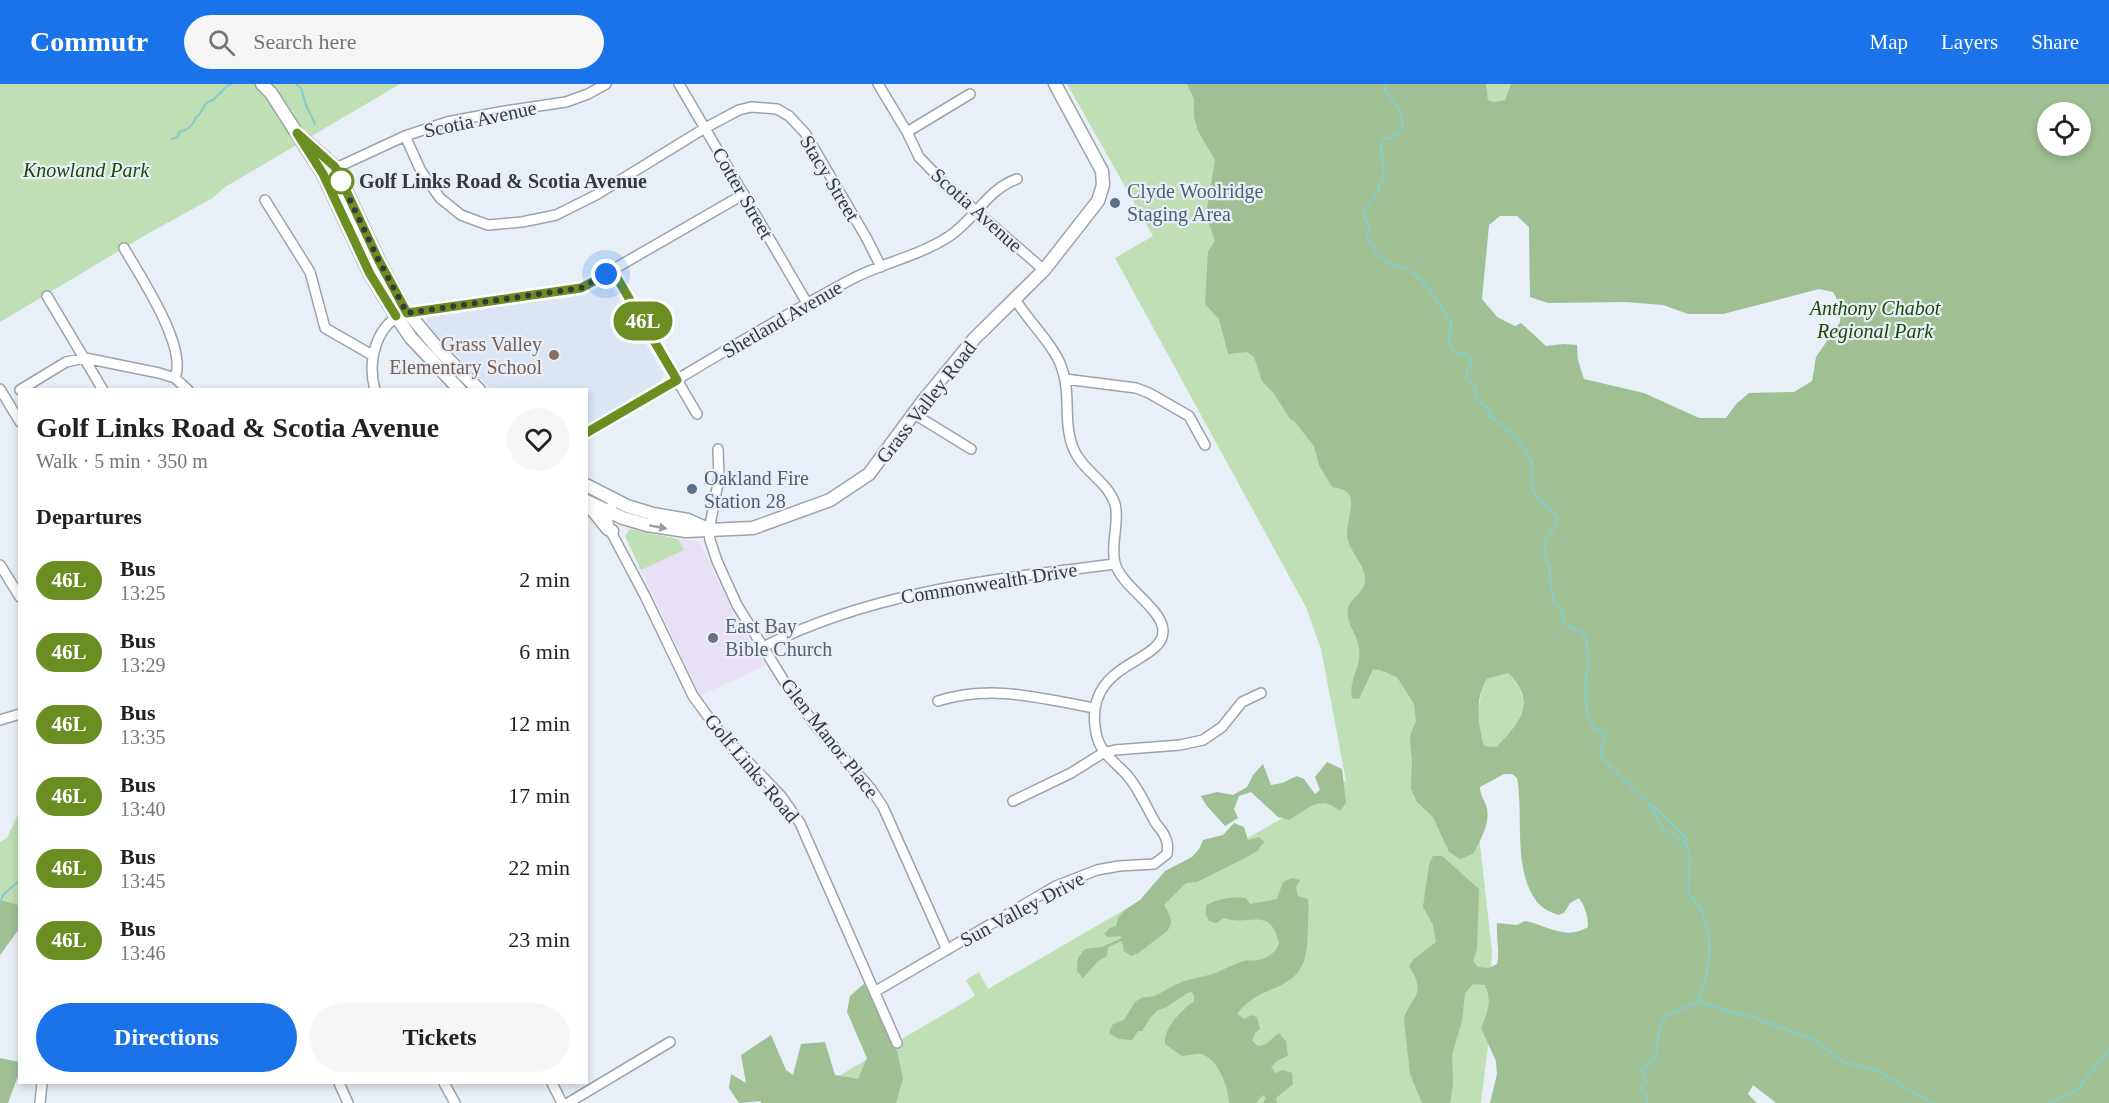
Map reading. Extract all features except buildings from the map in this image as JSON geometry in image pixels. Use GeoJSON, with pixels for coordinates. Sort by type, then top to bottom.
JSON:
{"type":"FeatureCollection","features":[{"type":"Feature","properties":{"kind":"main road"},"geometry":{"type":"LineString","coordinates":[[262,84],[271,93],[323,174],[370,274],[402,314],[477,388]]}},
{"type":"Feature","properties":{"kind":"main road","name":"Grass Valley Road"},"geometry":{"type":"LineString","coordinates":[[614,507],[647,525],[670,530],[753,528],[830,500],[869,474],[974,339],[1044,270],[1098,201],[1103,186],[1102,171],[1055,84]]}},
{"type":"Feature","properties":{"kind":"main road"},"geometry":{"type":"LineString","coordinates":[[297,133],[335,167],[378,259],[411,338],[458,388]]}},
{"type":"Feature","properties":{"kind":"main road"},"geometry":{"type":"LineString","coordinates":[[588,487],[614,507]]}},
{"type":"Feature","properties":{"kind":"main road"},"geometry":{"type":"LineString","coordinates":[[588,502],[614,507]]}},
{"type":"Feature","properties":{"kind":"main road"},"geometry":{"type":"LineString","coordinates":[[588,504],[612,531]]}},
{"type":"Feature","properties":{"kind":"street"},"geometry":{"type":"LineString","coordinates":[[583,84],[588,94]]}},
{"type":"Feature","properties":{"kind":"street","name":"Scotia Avenue"},"geometry":{"type":"LineString","coordinates":[[323,174],[405,136],[447,122],[566,102],[606,84]]}},
{"type":"Feature","properties":{"kind":"street","name":"Cotter Street"},"geometry":{"type":"LineString","coordinates":[[679,84],[807,303]]}},
{"type":"Feature","properties":{"kind":"street","name":"Scotia Avenue"},"geometry":{"type":"LineString","coordinates":[[878,84],[919,157],[946,185],[1044,270]]}},
{"type":"Feature","properties":{"kind":"street"},"geometry":{"type":"LineString","coordinates":[[907,132],[970,94]]}},
{"type":"Feature","properties":{"kind":"street","name":"Stacy Street"},"geometry":{"type":"LineString","coordinates":[[405,136],[421,171],[440,198],[461,215],[488,225],[522,222],[556,215],[596,195],[705,128],[739,110],[751,106],[777,110],[789,116],[805,133],[867,239],[880,267]]}},
{"type":"Feature","properties":{"kind":"street","name":"Shetland Avenue"},"geometry":{"type":"LineString","coordinates":[[588,432],[807,303],[855,278],[947,238],[964,225],[993,192],[1017,179]]}},
{"type":"Feature","properties":{"kind":"street"},"geometry":{"type":"LineString","coordinates":[[374,388],[372,380],[372,355],[381,335],[402,314],[581,288],[744,194]]}},
{"type":"Feature","properties":{"kind":"street"},"geometry":{"type":"LineString","coordinates":[[265,200],[310,272],[326,328],[372,355]]}},
{"type":"Feature","properties":{"kind":"street"},"geometry":{"type":"LineString","coordinates":[[124,248],[166,322],[177,353],[178,372],[175,378]]}},
{"type":"Feature","properties":{"kind":"street"},"geometry":{"type":"LineString","coordinates":[[613,271],[697,414]]}},
{"type":"Feature","properties":{"kind":"street"},"geometry":{"type":"LineString","coordinates":[[47,296],[102,388]]}},
{"type":"Feature","properties":{"kind":"street"},"geometry":{"type":"LineString","coordinates":[[1015,299],[1027,319],[1055,353],[1065,379],[1067,428],[1074,450],[1082,464],[1104,487],[1114,502],[1116,513],[1115,564],[1131,588],[1158,616],[1163,633],[1160,643],[1111,677],[1100,691],[1094,708],[1096,732],[1103,753]]}},
{"type":"Feature","properties":{"kind":"street"},"geometry":{"type":"LineString","coordinates":[[23,388],[66,362],[85,358],[123,364],[175,378],[186,388]]}},
{"type":"Feature","properties":{"kind":"street"},"geometry":{"type":"LineString","coordinates":[[1065,379],[1136,388],[1149,393],[1190,416],[1205,445]]}},
{"type":"Feature","properties":{"kind":"street"},"geometry":{"type":"LineString","coordinates":[[0,389],[3,400],[18,419]]}},
{"type":"Feature","properties":{"kind":"street"},"geometry":{"type":"LineString","coordinates":[[3,400],[18,391]]}},
{"type":"Feature","properties":{"kind":"street"},"geometry":{"type":"LineString","coordinates":[[914,414],[971,448]]}},
{"type":"Feature","properties":{"kind":"street"},"geometry":{"type":"LineString","coordinates":[[709,530],[719,478],[718,449]]}},
{"type":"Feature","properties":{"kind":"street","name":"Golf Links Road"},"geometry":{"type":"LineString","coordinates":[[614,507],[607,522],[693,696],[718,730],[781,796],[800,824],[897,1043]]}},
{"type":"Feature","properties":{"kind":"street","name":"Glen Manor Place"},"geometry":{"type":"LineString","coordinates":[[709,530],[713,551],[737,605],[789,689],[809,717],[871,789],[883,807],[947,950]]}},
{"type":"Feature","properties":{"kind":"street","name":"Commonwealth Drive"},"geometry":{"type":"LineString","coordinates":[[763,647],[857,608],[923,591],[1115,564]]}},
{"type":"Feature","properties":{"kind":"street"},"geometry":{"type":"LineString","coordinates":[[0,565],[18,594]]}},
{"type":"Feature","properties":{"kind":"street"},"geometry":{"type":"LineString","coordinates":[[938,701],[956,695],[985,692],[1014,693],[1094,708]]}},
{"type":"Feature","properties":{"kind":"street"},"geometry":{"type":"LineString","coordinates":[[1013,801],[1071,773],[1103,753],[1180,745],[1203,740],[1222,727],[1242,702],[1261,693]]}},
{"type":"Feature","properties":{"kind":"street"},"geometry":{"type":"LineString","coordinates":[[0,720],[18,715]]}},
{"type":"Feature","properties":{"kind":"street","name":"Sun Valley Drive"},"geometry":{"type":"LineString","coordinates":[[876,992],[1056,886],[1097,870],[1154,864],[1167,854],[1166,838],[1135,785],[1103,753]]}},
{"type":"Feature","properties":{"kind":"street"},"geometry":{"type":"LineString","coordinates":[[568,1103],[670,1042]]}},
{"type":"Feature","properties":{"kind":"street"},"geometry":{"type":"LineString","coordinates":[[40,1103],[42,1084]]}},
{"type":"Feature","properties":{"kind":"street"},"geometry":{"type":"LineString","coordinates":[[339,1084],[348,1103]]}},
{"type":"Feature","properties":{"kind":"street"},"geometry":{"type":"LineString","coordinates":[[445,1084],[455,1103]]}},
{"type":"Feature","properties":{"kind":"street"},"geometry":{"type":"LineString","coordinates":[[552,1084],[562,1103]]}},
{"type":"Feature","properties":{"kind":"shaded area","name":"Grass Valley Elementary School"},"geometry":{"type":"Polygon","coordinates":[[[609,282],[663,373],[663,377],[588,424],[588,388],[490,388],[437,336],[427,322],[432,315],[578,296],[594,291],[609,282]]]}},
{"type":"Feature","properties":{"kind":"shaded area"},"geometry":{"type":"Polygon","coordinates":[[[678,539],[696,541],[701,545],[739,625],[766,665],[700,696],[641,570],[683,550],[678,539]]]}},
{"type":"Feature","properties":{"kind":"green space","name":"Knowland Park"},"geometry":{"type":"Polygon","coordinates":[[[0,84],[400,84],[225,187],[211,199],[149,233],[0,322],[0,84]]]}},
{"type":"Feature","properties":{"kind":"green space"},"geometry":{"type":"Polygon","coordinates":[[[1067,84],[1280,84],[1479,706],[1482,688],[1487,679],[1508,673],[1517,684],[1524,704],[1518,721],[1496,747],[1484,746],[1478,723],[1475,800],[1492,951],[1488,1046],[1481,1103],[793,1103],[975,996],[966,980],[979,972],[988,989],[1346,781],[1321,649],[1306,607],[1115,258],[1153,236],[1067,84]]]}},
{"type":"Feature","properties":{"kind":"green space","name":"Anthony Chabot Regional Park"},"geometry":{"type":"Polygon","coordinates":[[[1187,84],[1486,84],[1488,100],[1493,102],[1505,100],[1511,84],[2109,84],[2109,1103],[1776,1103],[1753,1085],[1748,1094],[1757,1103],[1490,1103],[1497,1074],[1496,1061],[1481,1028],[1489,1001],[1485,985],[1473,984],[1465,993],[1462,1021],[1452,1054],[1453,1085],[1450,1103],[1422,1103],[1410,1074],[1404,1019],[1418,990],[1415,976],[1409,966],[1414,959],[1436,942],[1433,925],[1423,907],[1429,865],[1433,856],[1442,856],[1479,889],[1477,949],[1473,961],[1478,967],[1489,968],[1497,964],[1497,923],[1517,925],[1525,921],[1556,931],[1572,933],[1588,927],[1587,915],[1579,898],[1570,903],[1564,913],[1558,915],[1540,905],[1530,890],[1525,876],[1520,843],[1517,778],[1512,774],[1504,774],[1480,787],[1488,815],[1486,827],[1473,854],[1460,859],[1449,852],[1433,817],[1417,802],[1411,789],[1410,740],[1416,721],[1414,704],[1397,677],[1373,669],[1359,699],[1352,698],[1351,691],[1359,655],[1358,643],[1348,619],[1348,609],[1361,591],[1365,578],[1362,567],[1348,541],[1351,498],[1346,491],[1332,487],[1319,465],[1314,446],[1290,419],[1275,395],[1262,381],[1254,357],[1247,352],[1228,354],[1219,319],[1205,304],[1208,251],[1215,241],[1206,215],[1215,160],[1198,131],[1194,117],[1194,99],[1187,84]],[[1500,216],[1489,225],[1482,299],[1497,317],[1515,326],[1521,323],[1546,346],[1577,345],[1578,360],[1584,379],[1644,393],[1699,418],[1726,418],[1736,404],[1749,393],[1794,392],[1812,381],[1816,357],[1840,322],[1841,306],[1833,292],[1819,289],[1723,314],[1688,314],[1663,305],[1625,302],[1548,303],[1530,297],[1529,227],[1517,216],[1500,216]],[[1508,673],[1487,679],[1480,695],[1479,721],[1484,746],[1496,747],[1518,721],[1522,712],[1524,703],[1522,693],[1508,673]]]}},
{"type":"Feature","properties":{"kind":"green space"},"geometry":{"type":"Polygon","coordinates":[[[1486,84],[1511,84],[1505,100],[1493,102],[1488,100],[1486,84]]]}},
{"type":"Feature","properties":{"kind":"green space"},"geometry":{"type":"Polygon","coordinates":[[[630,529],[678,539],[684,550],[641,570],[625,536],[630,529]]]}},
{"type":"Feature","properties":{"kind":"green space"},"geometry":{"type":"Polygon","coordinates":[[[1327,762],[1342,769],[1346,803],[1340,811],[1333,806],[1320,803],[1289,820],[1278,817],[1251,792],[1239,796],[1234,809],[1238,818],[1225,826],[1201,796],[1217,792],[1233,795],[1247,787],[1253,775],[1263,764],[1271,785],[1297,776],[1304,779],[1315,794],[1320,790],[1315,777],[1327,762]]]}},
{"type":"Feature","properties":{"kind":"green space"},"geometry":{"type":"Polygon","coordinates":[[[18,814],[18,905],[0,900],[0,842],[7,838],[18,814]]]}},
{"type":"Feature","properties":{"kind":"green space"},"geometry":{"type":"Polygon","coordinates":[[[1234,823],[1244,827],[1248,840],[1259,837],[1264,842],[1257,851],[1197,882],[1186,883],[1164,905],[1171,921],[1167,931],[1140,952],[1131,956],[1124,951],[1122,941],[1108,947],[1107,956],[1098,961],[1083,978],[1077,971],[1078,958],[1085,949],[1102,947],[1122,938],[1120,936],[1108,937],[1104,934],[1116,926],[1118,918],[1125,910],[1140,900],[1165,871],[1192,857],[1203,840],[1223,835],[1234,823]]]}},
{"type":"Feature","properties":{"kind":"green space"},"geometry":{"type":"Polygon","coordinates":[[[1292,878],[1300,880],[1296,887],[1298,896],[1308,899],[1308,938],[1303,964],[1293,977],[1254,998],[1237,1014],[1244,1019],[1252,1015],[1257,1017],[1260,1029],[1255,1033],[1252,1041],[1258,1046],[1266,1044],[1279,1033],[1286,1041],[1288,1056],[1278,1060],[1271,1067],[1275,1073],[1283,1070],[1292,1073],[1293,1084],[1276,1098],[1277,1103],[1263,1103],[1266,1098],[1263,1095],[1256,1103],[1229,1103],[1225,1082],[1213,1061],[1201,1054],[1182,1056],[1165,1044],[1170,1026],[1179,1014],[1194,1001],[1192,992],[1158,1010],[1132,1040],[1119,1039],[1109,1033],[1113,1024],[1124,1020],[1135,1002],[1143,997],[1156,995],[1182,982],[1213,974],[1244,961],[1263,959],[1273,953],[1279,943],[1270,924],[1258,920],[1224,918],[1216,923],[1209,921],[1206,915],[1206,905],[1230,898],[1246,898],[1250,904],[1277,899],[1283,882],[1292,878]]]}},
{"type":"Feature","properties":{"kind":"green space"},"geometry":{"type":"Polygon","coordinates":[[[0,900],[18,905],[18,930],[0,955],[0,900]]]}},
{"type":"Feature","properties":{"kind":"green space"},"geometry":{"type":"Polygon","coordinates":[[[865,983],[897,1051],[903,1079],[896,1103],[761,1103],[761,1101],[739,1103],[729,1088],[731,1074],[746,1083],[741,1055],[771,1035],[786,1070],[793,1075],[801,1044],[825,1042],[835,1075],[858,1079],[867,1058],[847,1012],[850,996],[865,983]]]}},
{"type":"Feature","properties":{"kind":"green space"},"geometry":{"type":"Polygon","coordinates":[[[0,1058],[18,1062],[18,1076],[8,1103],[0,1103],[0,1058]]]}},
{"type":"Feature","properties":{"kind":"waterway"},"geometry":{"type":"LineString","coordinates":[[172,139],[178,137],[179,132],[192,125],[206,103],[232,84]]}},
{"type":"Feature","properties":{"kind":"waterway"},"geometry":{"type":"LineString","coordinates":[[296,84],[301,88],[315,124]]}},
{"type":"Feature","properties":{"kind":"waterway"},"geometry":{"type":"LineString","coordinates":[[1385,84],[1385,91],[1400,113],[1403,129],[1381,143],[1384,181],[1379,185],[1378,192],[1364,210],[1369,226],[1367,239],[1374,246],[1374,251],[1390,265],[1409,270],[1433,295],[1451,322],[1449,344],[1455,353],[1470,358],[1472,364],[1467,370],[1467,378],[1474,385],[1478,401],[1490,410],[1490,416],[1514,436],[1532,462],[1532,491],[1558,518],[1556,526],[1544,540],[1546,560],[1550,566],[1554,603],[1562,609],[1563,623],[1579,631],[1586,638],[1589,665],[1586,677],[1586,704],[1589,720],[1594,728],[1605,734],[1604,744],[1600,747],[1603,759],[1650,804],[1662,828],[1685,842]]}},
{"type":"Feature","properties":{"kind":"waterway"},"geometry":{"type":"LineString","coordinates":[[1653,806],[1687,838],[1685,842],[1690,856],[1688,893],[1702,912],[1709,946],[1708,969],[1698,1002]]}},
{"type":"Feature","properties":{"kind":"waterway"},"geometry":{"type":"LineString","coordinates":[[0,903],[3,895],[18,882]]}},
{"type":"Feature","properties":{"kind":"waterway"},"geometry":{"type":"LineString","coordinates":[[1647,1103],[1647,1096],[1639,1088],[1645,1084],[1646,1078],[1641,1069],[1656,1058],[1658,1035],[1664,1020],[1667,1015],[1698,1002],[1753,1017],[1812,1039],[1844,1062],[1878,1071],[1932,1103]]}},
{"type":"Feature","properties":{"kind":"waterway"},"geometry":{"type":"LineString","coordinates":[[2051,1103],[2076,1091],[2109,1050]]}},
{"type":"Feature","properties":{"kind":"bus line","name":"46L"},"geometry":{"type":"LineString","coordinates":[[396,316],[370,274],[323,174],[297,133],[335,167],[378,259],[407,313],[581,288],[613,271],[677,380],[588,432]]}},
{"type":"Feature","properties":{"kind":"place","name":"Golf Links Road & Scotia Avenue"},"geometry":{"type":"Point","coordinates":[341,181]}},
{"type":"Feature","properties":{"kind":"place","name":"Clyde Woolridge Staging Area"},"geometry":{"type":"Point","coordinates":[1115,203]}},
{"type":"Feature","properties":{"kind":"place","name":"Grass Valley Elementary School"},"geometry":{"type":"Point","coordinates":[554,355]}},
{"type":"Feature","properties":{"kind":"place","name":"Oakland Fire Station 28"},"geometry":{"type":"Point","coordinates":[692,489]}},
{"type":"Feature","properties":{"kind":"place","name":"East Bay Bible Church"},"geometry":{"type":"Point","coordinates":[713,638]}},
{"type":"Feature","properties":{"kind":"route"},"geometry":{"type":"LineString","coordinates":[[341,181],[407,313],[581,288],[606,274]]}}]}
